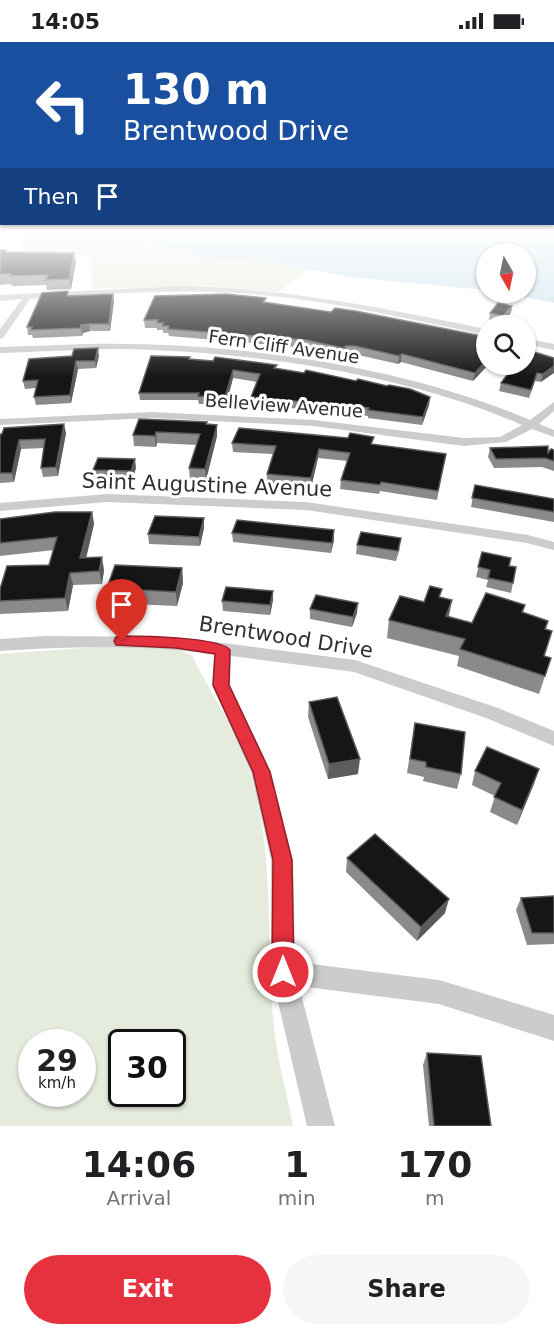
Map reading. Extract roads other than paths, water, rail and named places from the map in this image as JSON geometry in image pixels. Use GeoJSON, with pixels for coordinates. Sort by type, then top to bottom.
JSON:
{"type":"FeatureCollection","features":[{"type":"Feature","properties":{"kind":"street"},"geometry":{"type":"LineString","coordinates":[[0,298],[152,289],[241,291],[394,313],[476,330]]}},
{"type":"Feature","properties":{"kind":"street"},"geometry":{"type":"LineString","coordinates":[[0,336],[28,296]]}},
{"type":"Feature","properties":{"kind":"street"},"geometry":{"type":"LineString","coordinates":[[536,343],[554,347]]}},
{"type":"Feature","properties":{"kind":"street","name":"Fern Cliff Avenue"},"geometry":{"type":"LineString","coordinates":[[0,350],[135,347],[239,354],[357,373],[452,396],[532,423],[554,434]]}},
{"type":"Feature","properties":{"kind":"street","name":"Belleview Avenue"},"geometry":{"type":"LineString","coordinates":[[0,422],[164,416],[314,423],[464,442],[502,440],[532,423],[554,405]]}},
{"type":"Feature","properties":{"kind":"street","name":"Saint Augustine Avenue"},"geometry":{"type":"LineString","coordinates":[[0,507],[107,498],[306,506],[528,539],[554,546]]}},
{"type":"Feature","properties":{"kind":"street","name":"Brentwood Drive"},"geometry":{"type":"LineString","coordinates":[[0,645],[122,641],[176,643],[355,666],[492,713],[554,739]]}},
{"type":"Feature","properties":{"kind":"street"},"geometry":{"type":"LineString","coordinates":[[223,650],[221,685],[261,772],[282,860],[283,972],[321,1126]]}},
{"type":"Feature","properties":{"kind":"street"},"geometry":{"type":"LineString","coordinates":[[283,972],[439,992],[554,1028]]}},
{"type":"Feature","properties":{"kind":"water"},"geometry":{"type":"Polygon","coordinates":[[[342,276],[476,276],[476,289],[349,277],[342,276]]]}},
{"type":"Feature","properties":{"kind":"water"},"geometry":{"type":"Polygon","coordinates":[[[536,276],[554,276],[554,303],[536,299],[536,276]]]}}]}
